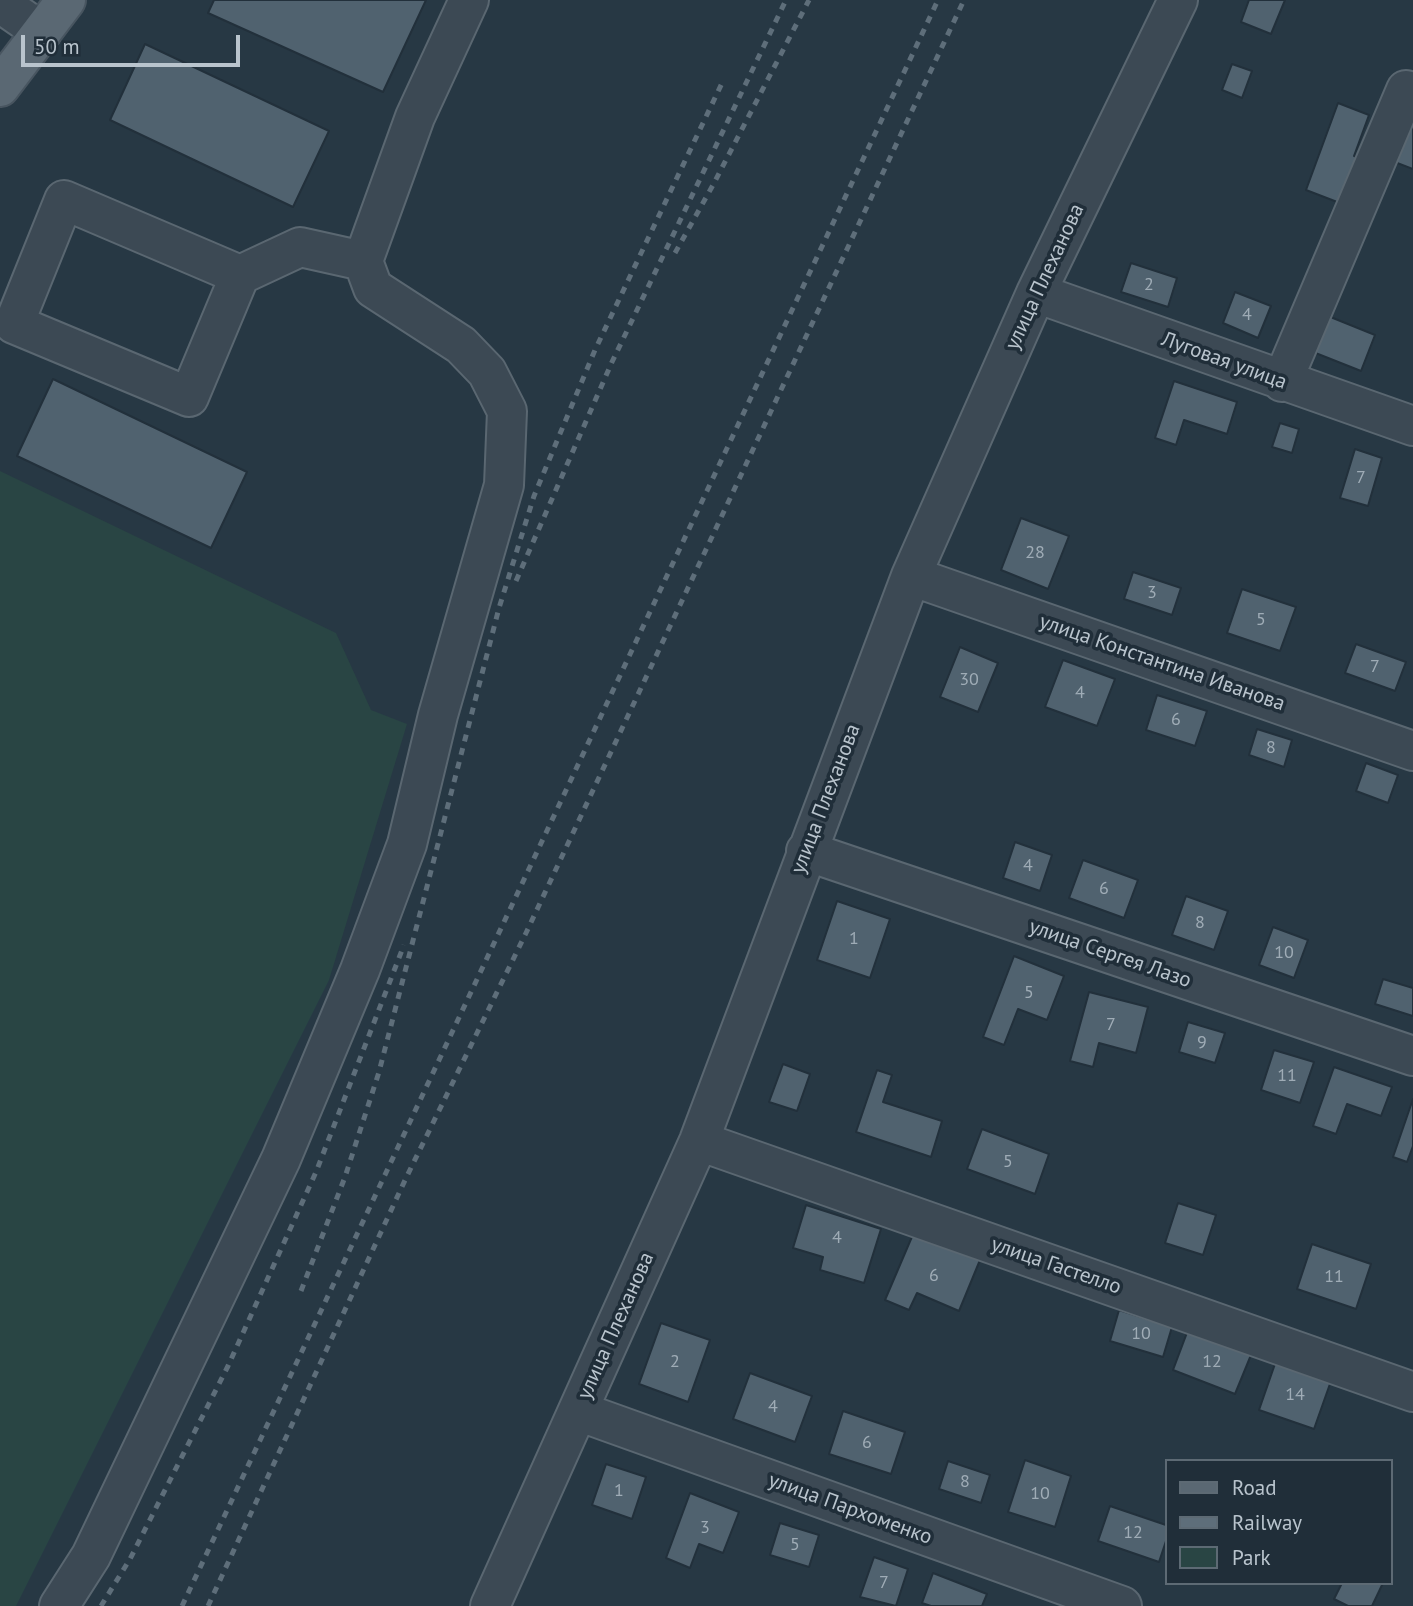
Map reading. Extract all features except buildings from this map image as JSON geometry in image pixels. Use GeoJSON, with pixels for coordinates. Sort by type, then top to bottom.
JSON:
{"type":"FeatureCollection","features":[{"type":"Feature","properties":{"kind":"main road"},"geometry":{"type":"LineString","coordinates":[[0,87],[66,0]]}},
{"type":"Feature","properties":{"kind":"street"},"geometry":{"type":"LineString","coordinates":[[59,1606],[91,1556],[281,1159],[360,971],[407,844],[438,715],[504,485],[507,411],[487,372],[461,345],[373,288],[363,261],[415,117],[469,0]]}},
{"type":"Feature","properties":{"kind":"street","name":"улица Плеханова"},"geometry":{"type":"LineString","coordinates":[[490,1606],[699,1141],[911,576],[1036,293],[1178,0]]}},
{"type":"Feature","properties":{"kind":"street"},"geometry":{"type":"LineString","coordinates":[[0,3],[42,32]]}},
{"type":"Feature","properties":{"kind":"street"},"geometry":{"type":"LineString","coordinates":[[1282,382],[1406,90],[1413,92]]}},
{"type":"Feature","properties":{"kind":"street"},"geometry":{"type":"LineString","coordinates":[[240,275],[64,201],[14,324],[189,397],[240,275],[300,247],[363,261]]}},
{"type":"Feature","properties":{"kind":"street","name":"Луговая улица"},"geometry":{"type":"LineString","coordinates":[[1036,293],[1413,426]]}},
{"type":"Feature","properties":{"kind":"street","name":"улица Константина Иванова"},"geometry":{"type":"LineString","coordinates":[[911,576],[1413,751]]}},
{"type":"Feature","properties":{"kind":"street","name":"улица Сергея Лазо"},"geometry":{"type":"LineString","coordinates":[[806,851],[1413,1056]]}},
{"type":"Feature","properties":{"kind":"street","name":"улица Гастелло"},"geometry":{"type":"LineString","coordinates":[[699,1141],[1413,1392]]}},
{"type":"Feature","properties":{"kind":"street","name":"улица Пархоменко"},"geometry":{"type":"LineString","coordinates":[[578,1411],[1122,1606]]}},
{"type":"Feature","properties":{"kind":"green space"},"geometry":{"type":"Polygon","coordinates":[[[0,471],[336,633],[371,710],[407,724],[329,980],[16,1606],[0,1606],[0,471]]]}},
{"type":"Feature","properties":{"kind":"railway"},"geometry":{"type":"LineString","coordinates":[[516,581],[612,362],[786,0]]}},
{"type":"Feature","properties":{"kind":"railway"},"geometry":{"type":"LineString","coordinates":[[675,253],[809,0]]}},
{"type":"Feature","properties":{"kind":"railway"},"geometry":{"type":"LineString","coordinates":[[182,1606],[938,0]]}},
{"type":"Feature","properties":{"kind":"railway"},"geometry":{"type":"LineString","coordinates":[[208,1606],[406,1178],[526,933],[964,0]]}},
{"type":"Feature","properties":{"kind":"railway"},"geometry":{"type":"LineString","coordinates":[[301,1291],[345,1177],[379,1072],[499,608],[534,496],[595,350],[723,81]]}},
{"type":"Feature","properties":{"kind":"railway"},"geometry":{"type":"LineString","coordinates":[[101,1606],[130,1559],[228,1366],[316,1172],[404,945]]}}]}
